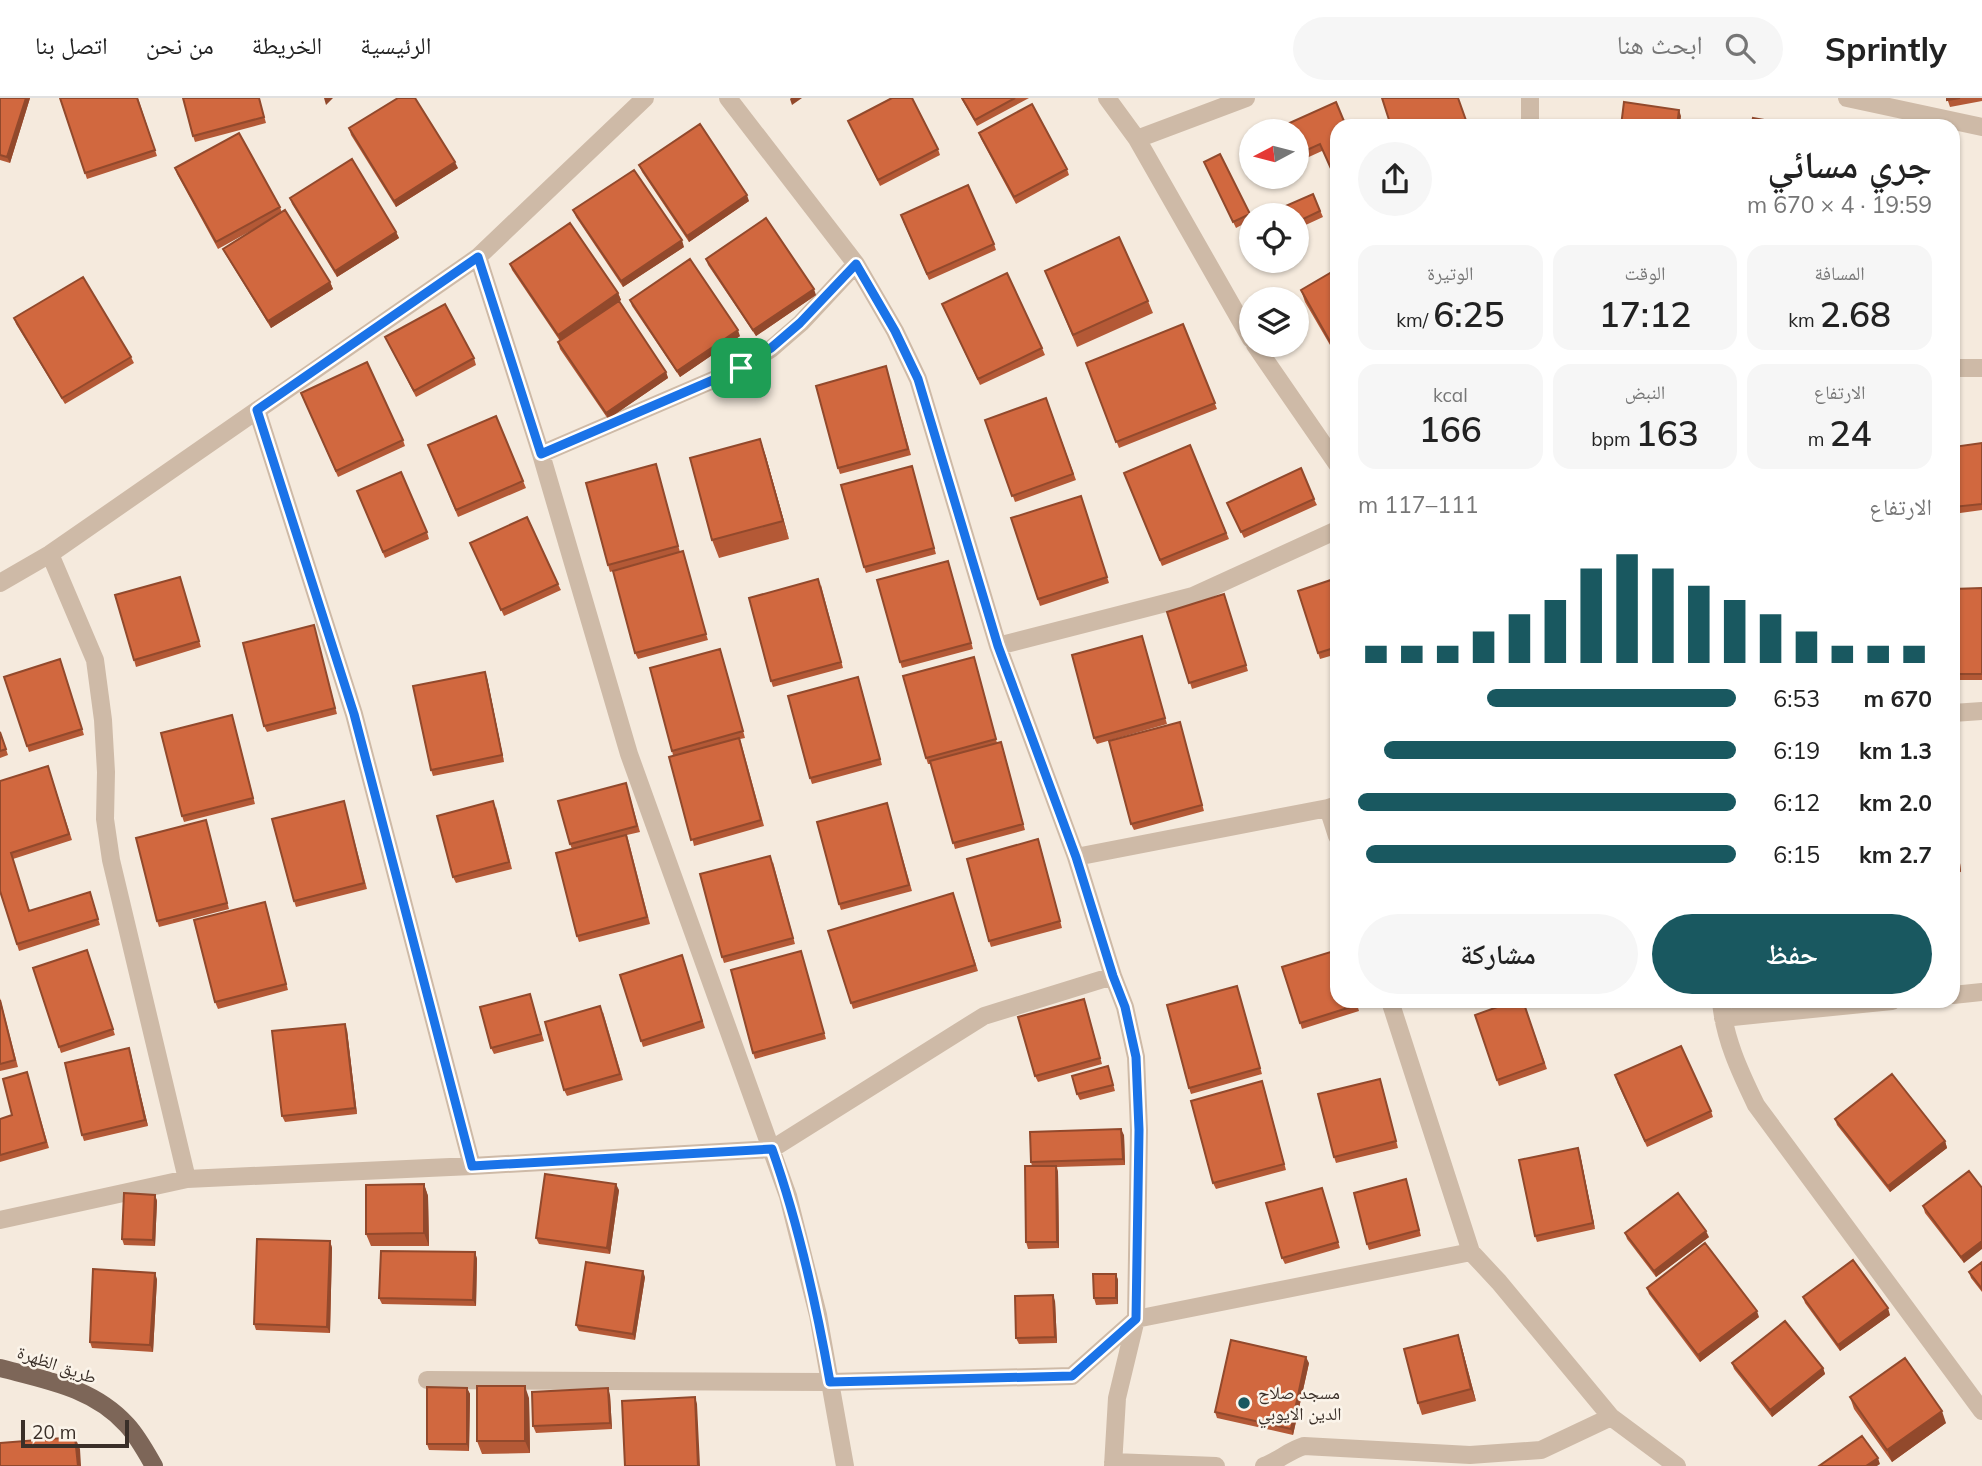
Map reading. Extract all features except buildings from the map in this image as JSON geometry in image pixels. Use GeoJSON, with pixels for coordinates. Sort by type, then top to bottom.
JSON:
{"type":"FeatureCollection","features":[{"type":"Feature","properties":{"kind":"main road","name":"طريق الظهرة"},"geometry":{"type":"LineString","coordinates":[[0,1368],[79,1390],[100,1402],[128,1426],[155,1466]]}},
{"type":"Feature","properties":{"kind":"street"},"geometry":{"type":"LineString","coordinates":[[0,583],[50,554],[478,257],[645,98]]}},
{"type":"Feature","properties":{"kind":"street"},"geometry":{"type":"LineString","coordinates":[[728,98],[856,264],[895,331],[918,379],[998,646],[1076,857],[1125,1007],[1136,1057],[1139,1130],[1136,1319],[1117,1398],[1113,1464],[1216,1466]]}},
{"type":"Feature","properties":{"kind":"street"},"geometry":{"type":"LineString","coordinates":[[1107,98],[1137,139],[1239,318]]}},
{"type":"Feature","properties":{"kind":"street"},"geometry":{"type":"LineString","coordinates":[[1137,139],[1246,98]]}},
{"type":"Feature","properties":{"kind":"street"},"geometry":{"type":"LineString","coordinates":[[1530,98],[1530,119]]}},
{"type":"Feature","properties":{"kind":"street"},"geometry":{"type":"LineString","coordinates":[[1847,98],[1945,119]]}},
{"type":"Feature","properties":{"kind":"street"},"geometry":{"type":"LineString","coordinates":[[1960,122],[1982,127]]}},
{"type":"Feature","properties":{"kind":"street"},"geometry":{"type":"LineString","coordinates":[[478,257],[541,454],[629,754],[788,1196],[818,1315],[845,1466]]}},
{"type":"Feature","properties":{"kind":"street"},"geometry":{"type":"LineString","coordinates":[[541,454],[741,368],[771,348],[800,323],[856,264]]}},
{"type":"Feature","properties":{"kind":"street"},"geometry":{"type":"LineString","coordinates":[[1263,357],[1330,454]]}},
{"type":"Feature","properties":{"kind":"street"},"geometry":{"type":"LineString","coordinates":[[1960,368],[1982,368]]}},
{"type":"Feature","properties":{"kind":"street"},"geometry":{"type":"LineString","coordinates":[[257,410],[354,714],[472,1166]]}},
{"type":"Feature","properties":{"kind":"street"},"geometry":{"type":"LineString","coordinates":[[998,646],[1193,596],[1330,533]]}},
{"type":"Feature","properties":{"kind":"street"},"geometry":{"type":"LineString","coordinates":[[50,554],[95,660],[103,720],[105,819],[111,860],[187,1179]]}},
{"type":"Feature","properties":{"kind":"street"},"geometry":{"type":"LineString","coordinates":[[1960,713],[1982,711]]}},
{"type":"Feature","properties":{"kind":"street"},"geometry":{"type":"LineString","coordinates":[[1076,857],[1330,806]]}},
{"type":"Feature","properties":{"kind":"street"},"geometry":{"type":"LineString","coordinates":[[0,1220],[187,1179],[772,1149],[984,1016],[1113,976]]}},
{"type":"Feature","properties":{"kind":"street"},"geometry":{"type":"LineString","coordinates":[[1960,994],[1982,992]]}},
{"type":"Feature","properties":{"kind":"street"},"geometry":{"type":"LineString","coordinates":[[1392,1008],[1471,1252],[1612,1417],[1677,1466]]}},
{"type":"Feature","properties":{"kind":"street"},"geometry":{"type":"LineString","coordinates":[[1760,1008],[1722,1010],[1737,1066],[1756,1105],[1982,1411]]}},
{"type":"Feature","properties":{"kind":"street"},"geometry":{"type":"LineString","coordinates":[[427,1380],[830,1382],[1072,1376],[1136,1319],[1471,1252]]}},
{"type":"Feature","properties":{"kind":"street"},"geometry":{"type":"LineString","coordinates":[[1264,1466],[1279,1461],[1296,1448],[1304,1446],[1471,1455],[1541,1450],[1612,1417]]}},
{"type":"Feature","properties":{"kind":"place","name":"مسجد صلاح الدين الايوبي"},"geometry":{"type":"Point","coordinates":[1244,1403]}},
{"type":"Feature","properties":{"kind":"route"},"geometry":{"type":"LineString","coordinates":[[478,257],[541,454],[741,368],[771,348],[800,323],[856,264],[895,331],[918,379],[998,646],[1076,857],[1125,1007],[1136,1057],[1139,1130],[1136,1319],[1072,1376],[830,1382],[818,1315],[788,1196],[772,1149],[472,1166],[354,714],[257,410],[478,257]]}}]}
